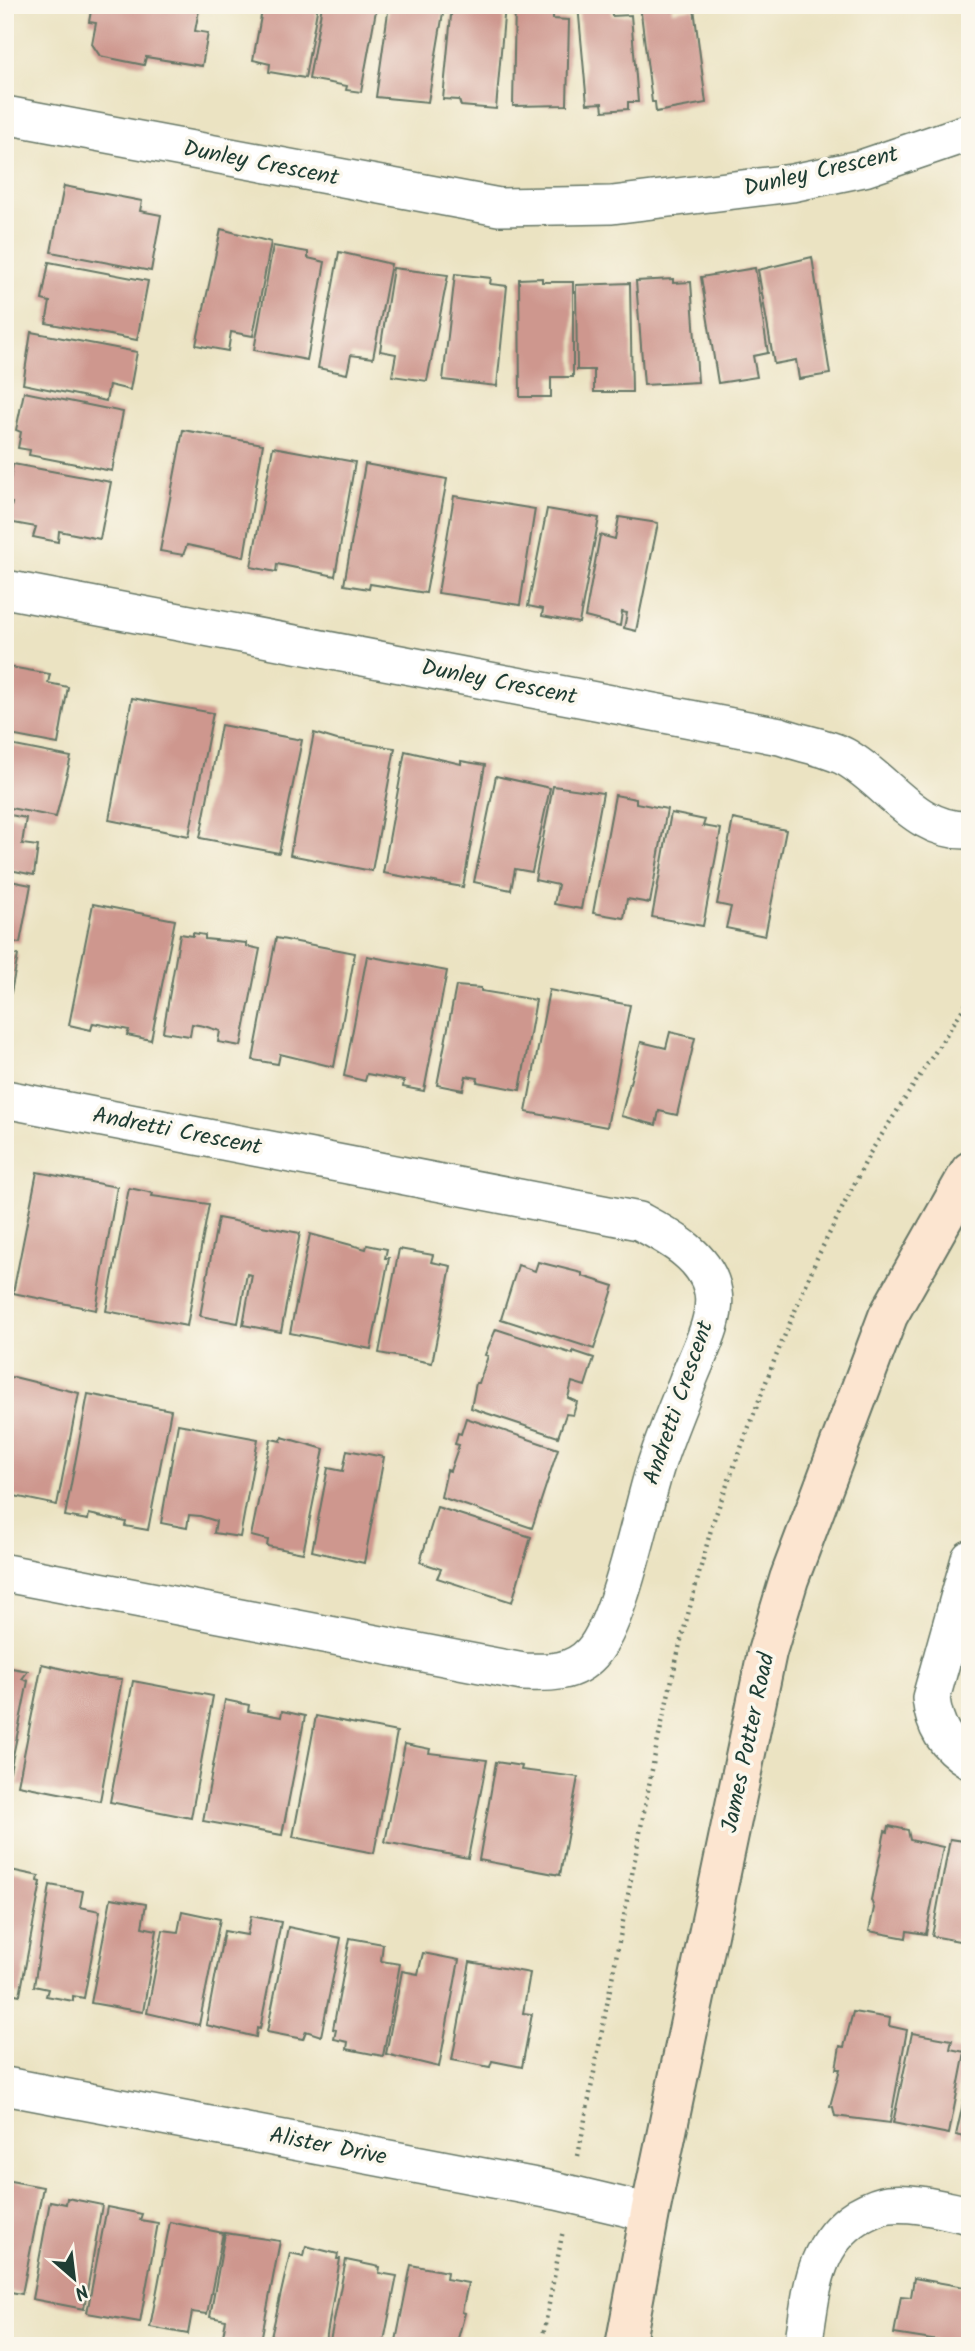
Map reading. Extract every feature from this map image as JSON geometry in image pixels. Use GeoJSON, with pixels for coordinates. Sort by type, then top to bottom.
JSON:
{"type":"FeatureCollection","features":[{"type":"Feature","properties":{"kind":"main road","name":"James Potter Road"},"geometry":{"type":"LineString","coordinates":[[625,2346],[650,2213],[768,1652],[789,1579],[888,1316],[970,1171]]}},
{"type":"Feature","properties":{"kind":"street","name":"Dunley Crescent"},"geometry":{"type":"LineString","coordinates":[[5,115],[499,207],[611,205],[792,183],[864,168],[970,132]]}},
{"type":"Feature","properties":{"kind":"street","name":"Dunley Crescent"},"geometry":{"type":"LineString","coordinates":[[5,589],[780,736],[846,757],[929,824],[957,831],[970,830]]}},
{"type":"Feature","properties":{"kind":"street","name":"Andretti Crescent"},"geometry":{"type":"LineString","coordinates":[[5,1099],[639,1221],[677,1242],[702,1267],[713,1292],[710,1322],[656,1465],[610,1621],[593,1652],[577,1667],[554,1673],[523,1672],[5,1573]]}},
{"type":"Feature","properties":{"kind":"street"},"geometry":{"type":"LineString","coordinates":[[970,1559],[930,1698],[933,1717],[941,1733],[953,1750],[970,1760]]}},
{"type":"Feature","properties":{"kind":"street","name":"Alister Drive"},"geometry":{"type":"LineString","coordinates":[[5,2086],[557,2191],[650,2213]]}},
{"type":"Feature","properties":{"kind":"street"},"geometry":{"type":"LineString","coordinates":[[803,2346],[817,2270],[824,2248],[840,2228],[865,2212],[887,2204],[923,2206],[970,2215]]}},
{"type":"Feature","properties":{"kind":"path"},"geometry":{"type":"LineString","coordinates":[[584,2128],[656,1749],[680,1644],[713,1522],[772,1366],[817,1258],[870,1153],[970,998]]}},
{"type":"Feature","properties":{"kind":"path"},"geometry":{"type":"LineString","coordinates":[[541,2346],[556,2262]]}},
{"type":"Feature","properties":{"kind":"building"},"geometry":{"type":"Polygon","coordinates":[[[92,5],[200,5],[195,31],[208,33],[202,66],[146,57],[144,65],[100,56],[92,44],[96,23],[89,22],[92,5]]]}},
{"type":"Feature","properties":{"kind":"building"},"geometry":{"type":"Polygon","coordinates":[[[263,5],[318,5],[305,78],[269,72],[270,64],[253,60],[263,5]]]}},
{"type":"Feature","properties":{"kind":"building"},"geometry":{"type":"Polygon","coordinates":[[[322,5],[377,5],[361,92],[346,90],[347,86],[309,79],[322,5]]]}},
{"type":"Feature","properties":{"kind":"building"},"geometry":{"type":"Polygon","coordinates":[[[389,5],[444,7],[428,102],[376,97],[389,5]]]}},
{"type":"Feature","properties":{"kind":"building"},"geometry":{"type":"Polygon","coordinates":[[[452,5],[505,5],[496,109],[461,106],[459,100],[443,99],[452,5]]]}},
{"type":"Feature","properties":{"kind":"building"},"geometry":{"type":"Polygon","coordinates":[[[515,5],[553,5],[553,19],[569,20],[567,105],[513,106],[515,5]]]}},
{"type":"Feature","properties":{"kind":"building"},"geometry":{"type":"Polygon","coordinates":[[[578,5],[611,5],[612,16],[631,15],[638,102],[628,102],[628,109],[603,111],[602,103],[587,104],[578,5]]]}},
{"type":"Feature","properties":{"kind":"building"},"geometry":{"type":"Polygon","coordinates":[[[640,5],[672,5],[672,11],[694,8],[706,103],[656,112],[655,102],[652,102],[640,5]]]}},
{"type":"Feature","properties":{"kind":"building"},"geometry":{"type":"Polygon","coordinates":[[[64,186],[142,201],[140,211],[161,215],[151,271],[51,252],[64,186]]]}},
{"type":"Feature","properties":{"kind":"building"},"geometry":{"type":"Polygon","coordinates":[[[221,229],[271,242],[253,336],[231,332],[228,351],[196,345],[221,229]]]}},
{"type":"Feature","properties":{"kind":"building"},"geometry":{"type":"Polygon","coordinates":[[[273,246],[308,252],[308,258],[325,262],[307,360],[254,350],[273,246]]]}},
{"type":"Feature","properties":{"kind":"building"},"geometry":{"type":"Polygon","coordinates":[[[339,252],[391,264],[373,358],[351,355],[347,374],[318,368],[339,252]]]}},
{"type":"Feature","properties":{"kind":"building"},"geometry":{"type":"Polygon","coordinates":[[[812,257],[830,374],[799,379],[796,360],[774,364],[758,270],[812,257]]]}},
{"type":"Feature","properties":{"kind":"building"},"geometry":{"type":"Polygon","coordinates":[[[49,262],[148,281],[137,340],[46,323],[50,302],[42,300],[49,262]]]}},
{"type":"Feature","properties":{"kind":"building"},"geometry":{"type":"Polygon","coordinates":[[[393,268],[448,275],[427,381],[392,376],[396,354],[380,351],[393,268]]]}},
{"type":"Feature","properties":{"kind":"building"},"geometry":{"type":"Polygon","coordinates":[[[755,268],[768,353],[753,356],[757,377],[718,383],[701,277],[755,268]]]}},
{"type":"Feature","properties":{"kind":"building"},"geometry":{"type":"Polygon","coordinates":[[[455,274],[491,278],[490,284],[507,286],[497,386],[443,380],[455,274]]]}},
{"type":"Feature","properties":{"kind":"building"},"geometry":{"type":"Polygon","coordinates":[[[542,278],[542,282],[573,282],[573,377],[551,377],[551,397],[520,397],[519,279],[542,278]]]}},
{"type":"Feature","properties":{"kind":"building"},"geometry":{"type":"Polygon","coordinates":[[[673,279],[673,283],[691,282],[698,382],[644,385],[636,281],[673,279]]]}},
{"type":"Feature","properties":{"kind":"building"},"geometry":{"type":"Polygon","coordinates":[[[630,283],[632,392],[594,392],[594,370],[577,370],[576,285],[630,283]]]}},
{"type":"Feature","properties":{"kind":"building"},"geometry":{"type":"Polygon","coordinates":[[[31,332],[137,352],[130,390],[109,385],[106,401],[23,384],[31,332]]]}},
{"type":"Feature","properties":{"kind":"building"},"geometry":{"type":"Polygon","coordinates":[[[24,392],[123,412],[112,471],[29,455],[30,450],[18,448],[21,432],[16,430],[24,392]]]}},
{"type":"Feature","properties":{"kind":"building"},"geometry":{"type":"Polygon","coordinates":[[[183,430],[263,444],[244,557],[187,545],[183,555],[160,551],[183,430]]]}},
{"type":"Feature","properties":{"kind":"building"},"geometry":{"type":"Polygon","coordinates":[[[273,447],[355,462],[335,576],[277,564],[276,572],[251,567],[273,447]]]}},
{"type":"Feature","properties":{"kind":"building"},"geometry":{"type":"Polygon","coordinates":[[[13,464],[111,482],[100,539],[59,531],[58,542],[33,537],[36,527],[8,522],[12,503],[6,501],[13,464]]]}},
{"type":"Feature","properties":{"kind":"building"},"geometry":{"type":"Polygon","coordinates":[[[365,464],[447,479],[426,593],[370,584],[369,589],[344,585],[365,464]]]}},
{"type":"Feature","properties":{"kind":"building"},"geometry":{"type":"Polygon","coordinates":[[[454,496],[535,509],[520,605],[438,593],[454,496]]]}},
{"type":"Feature","properties":{"kind":"building"},"geometry":{"type":"Polygon","coordinates":[[[547,509],[599,518],[579,623],[542,616],[543,609],[528,606],[547,509]]]}},
{"type":"Feature","properties":{"kind":"building"},"geometry":{"type":"Polygon","coordinates":[[[619,517],[658,523],[636,631],[624,628],[627,613],[622,612],[620,626],[585,617],[600,535],[615,539],[619,517]]]}},
{"type":"Feature","properties":{"kind":"building"},"geometry":{"type":"Polygon","coordinates":[[[5,666],[50,674],[48,683],[68,687],[58,744],[5,734],[5,666]]]}},
{"type":"Feature","properties":{"kind":"building"},"geometry":{"type":"Polygon","coordinates":[[[132,698],[213,713],[189,836],[109,820],[132,698]]]}},
{"type":"Feature","properties":{"kind":"building"},"geometry":{"type":"Polygon","coordinates":[[[221,725],[302,740],[279,853],[200,838],[221,725]]]}},
{"type":"Feature","properties":{"kind":"building"},"geometry":{"type":"Polygon","coordinates":[[[314,733],[337,740],[395,748],[372,871],[290,855],[314,733]]]}},
{"type":"Feature","properties":{"kind":"building"},"geometry":{"type":"Polygon","coordinates":[[[5,744],[71,757],[56,817],[5,807],[5,744]]]}},
{"type":"Feature","properties":{"kind":"building"},"geometry":{"type":"Polygon","coordinates":[[[405,751],[461,764],[461,761],[485,765],[463,887],[383,873],[405,751]]]}},
{"type":"Feature","properties":{"kind":"building"},"geometry":{"type":"Polygon","coordinates":[[[496,776],[550,788],[532,872],[515,869],[511,890],[474,882],[496,776]]]}},
{"type":"Feature","properties":{"kind":"building"},"geometry":{"type":"Polygon","coordinates":[[[553,786],[603,793],[581,909],[554,904],[558,885],[535,880],[553,786]]]}},
{"type":"Feature","properties":{"kind":"building"},"geometry":{"type":"Polygon","coordinates":[[[615,795],[636,799],[636,803],[667,809],[650,903],[627,899],[624,918],[593,913],[615,795]]]}},
{"type":"Feature","properties":{"kind":"building"},"geometry":{"type":"Polygon","coordinates":[[[671,813],[705,820],[703,826],[721,829],[703,926],[652,917],[671,813]]]}},
{"type":"Feature","properties":{"kind":"building"},"geometry":{"type":"Polygon","coordinates":[[[5,814],[26,818],[22,844],[38,846],[34,875],[5,869],[5,814]]]}},
{"type":"Feature","properties":{"kind":"building"},"geometry":{"type":"Polygon","coordinates":[[[733,819],[786,830],[765,936],[726,928],[731,907],[717,904],[733,819]]]}},
{"type":"Feature","properties":{"kind":"building"},"geometry":{"type":"Polygon","coordinates":[[[5,880],[31,885],[20,943],[5,941],[5,880]]]}},
{"type":"Feature","properties":{"kind":"building"},"geometry":{"type":"Polygon","coordinates":[[[93,904],[175,920],[151,1040],[127,1035],[129,1030],[93,1023],[91,1030],[69,1025],[93,904]]]}},
{"type":"Feature","properties":{"kind":"building"},"geometry":{"type":"Polygon","coordinates":[[[193,933],[205,935],[205,939],[246,943],[246,946],[260,949],[241,1046],[218,1042],[220,1031],[204,1026],[192,1024],[190,1036],[163,1032],[180,934],[193,936],[193,933]]]}},
{"type":"Feature","properties":{"kind":"building"},"geometry":{"type":"Polygon","coordinates":[[[276,938],[355,953],[334,1067],[280,1054],[278,1064],[253,1060],[276,938]]]}},
{"type":"Feature","properties":{"kind":"building"},"geometry":{"type":"Polygon","coordinates":[[[5,953],[18,955],[7,1014],[5,1014],[5,953]]]}},
{"type":"Feature","properties":{"kind":"building"},"geometry":{"type":"Polygon","coordinates":[[[367,956],[447,971],[424,1091],[403,1087],[404,1081],[367,1074],[365,1081],[344,1076],[367,956]]]}},
{"type":"Feature","properties":{"kind":"building"},"geometry":{"type":"Polygon","coordinates":[[[456,986],[481,988],[481,991],[536,1000],[520,1090],[477,1082],[478,1078],[466,1076],[463,1090],[437,1085],[456,986]]]}},
{"type":"Feature","properties":{"kind":"building"},"geometry":{"type":"Polygon","coordinates":[[[549,990],[630,1005],[607,1127],[526,1112],[549,990]]]}},
{"type":"Feature","properties":{"kind":"building"},"geometry":{"type":"Polygon","coordinates":[[[670,1032],[695,1038],[677,1115],[659,1111],[656,1125],[621,1116],[641,1042],[666,1048],[670,1032]]]}},
{"type":"Feature","properties":{"kind":"building"},"geometry":{"type":"Polygon","coordinates":[[[37,1172],[117,1187],[96,1310],[13,1293],[37,1172]]]}},
{"type":"Feature","properties":{"kind":"building"},"geometry":{"type":"Polygon","coordinates":[[[129,1188],[153,1193],[152,1196],[209,1204],[187,1326],[106,1311],[129,1188]]]}},
{"type":"Feature","properties":{"kind":"building"},"geometry":{"type":"Polygon","coordinates":[[[218,1218],[300,1233],[281,1332],[243,1325],[252,1275],[247,1274],[238,1323],[200,1316],[218,1218]]]}},
{"type":"Feature","properties":{"kind":"building"},"geometry":{"type":"Polygon","coordinates":[[[310,1234],[366,1249],[367,1245],[387,1249],[385,1258],[389,1258],[371,1349],[290,1333],[310,1234]]]}},
{"type":"Feature","properties":{"kind":"building"},"geometry":{"type":"Polygon","coordinates":[[[399,1249],[433,1255],[431,1262],[451,1266],[432,1363],[379,1353],[399,1249]]]}},
{"type":"Feature","properties":{"kind":"building"},"geometry":{"type":"Polygon","coordinates":[[[538,1262],[582,1273],[582,1276],[614,1286],[594,1349],[501,1319],[518,1265],[535,1271],[538,1262]]]}},
{"type":"Feature","properties":{"kind":"building"},"geometry":{"type":"Polygon","coordinates":[[[496,1329],[573,1354],[573,1351],[594,1358],[585,1386],[572,1382],[568,1398],[577,1402],[573,1415],[566,1414],[558,1437],[471,1408],[476,1383],[479,1383],[488,1356],[485,1355],[496,1329]]]}},
{"type":"Feature","properties":{"kind":"building"},"geometry":{"type":"Polygon","coordinates":[[[14,1377],[79,1393],[57,1505],[5,1494],[5,1378],[14,1377]]]}},
{"type":"Feature","properties":{"kind":"building"},"geometry":{"type":"Polygon","coordinates":[[[88,1394],[171,1410],[148,1530],[125,1526],[126,1522],[89,1514],[88,1520],[65,1516],[88,1394]]]}},
{"type":"Feature","properties":{"kind":"building"},"geometry":{"type":"Polygon","coordinates":[[[466,1418],[558,1449],[532,1528],[441,1497],[447,1470],[450,1471],[459,1445],[455,1444],[458,1433],[461,1434],[466,1418]]]}},
{"type":"Feature","properties":{"kind":"building"},"geometry":{"type":"Polygon","coordinates":[[[178,1424],[258,1439],[240,1537],[214,1533],[216,1521],[200,1516],[189,1515],[187,1528],[161,1523],[178,1424]]]}},
{"type":"Feature","properties":{"kind":"building"},"geometry":{"type":"Polygon","coordinates":[[[282,1437],[324,1449],[303,1553],[267,1546],[268,1540],[251,1536],[271,1439],[281,1441],[282,1437]]]}},
{"type":"Feature","properties":{"kind":"building"},"geometry":{"type":"Polygon","coordinates":[[[347,1450],[384,1457],[364,1563],[312,1551],[328,1468],[343,1471],[347,1450]]]}},
{"type":"Feature","properties":{"kind":"building"},"geometry":{"type":"Polygon","coordinates":[[[437,1507],[531,1537],[512,1602],[437,1578],[441,1569],[420,1562],[437,1507]]]}},
{"type":"Feature","properties":{"kind":"building"},"geometry":{"type":"Polygon","coordinates":[[[42,1664],[97,1677],[122,1679],[100,1801],[18,1785],[42,1664]]]}},
{"type":"Feature","properties":{"kind":"building"},"geometry":{"type":"Polygon","coordinates":[[[6,1667],[28,1671],[22,1679],[28,1681],[10,1771],[5,1770],[6,1667]]]}},
{"type":"Feature","properties":{"kind":"building"},"geometry":{"type":"Polygon","coordinates":[[[133,1681],[213,1696],[191,1818],[110,1802],[133,1681]]]}},
{"type":"Feature","properties":{"kind":"building"},"geometry":{"type":"Polygon","coordinates":[[[225,1700],[249,1705],[248,1711],[281,1717],[282,1711],[305,1716],[282,1835],[203,1821],[225,1700]]]}},
{"type":"Feature","properties":{"kind":"building"},"geometry":{"type":"Polygon","coordinates":[[[316,1716],[397,1732],[374,1853],[293,1837],[316,1716]]]}},
{"type":"Feature","properties":{"kind":"building"},"geometry":{"type":"Polygon","coordinates":[[[405,1744],[430,1749],[429,1753],[487,1760],[468,1858],[385,1842],[405,1744]]]}},
{"type":"Feature","properties":{"kind":"building"},"geometry":{"type":"Polygon","coordinates":[[[496,1762],[522,1766],[521,1770],[578,1777],[560,1875],[479,1860],[496,1762]]]}},
{"type":"Feature","properties":{"kind":"building"},"geometry":{"type":"Polygon","coordinates":[[[889,1826],[908,1830],[910,1840],[943,1847],[926,1934],[907,1931],[906,1938],[869,1931],[874,1908],[871,1900],[885,1831],[888,1832],[889,1826]]]}},
{"type":"Feature","properties":{"kind":"building"},"geometry":{"type":"Polygon","coordinates":[[[950,1839],[970,1842],[970,1943],[932,1936],[950,1839]]]}},
{"type":"Feature","properties":{"kind":"building"},"geometry":{"type":"Polygon","coordinates":[[[6,1869],[39,1876],[38,1881],[41,1882],[20,1995],[5,1992],[6,1869]]]}},
{"type":"Feature","properties":{"kind":"building"},"geometry":{"type":"Polygon","coordinates":[[[50,1885],[83,1891],[80,1907],[100,1911],[84,1998],[73,1996],[73,2001],[46,1996],[48,1989],[34,1986],[50,1885]]]}},
{"type":"Feature","properties":{"kind":"building"},"geometry":{"type":"Polygon","coordinates":[[[111,1898],[146,1904],[142,1927],[157,1930],[143,2012],[91,2003],[111,1898]]]}},
{"type":"Feature","properties":{"kind":"building"},"geometry":{"type":"Polygon","coordinates":[[[182,1911],[220,1919],[199,2025],[147,2013],[163,1930],[178,1932],[182,1911]]]}},
{"type":"Feature","properties":{"kind":"building"},"geometry":{"type":"Polygon","coordinates":[[[251,1916],[281,1922],[260,2029],[257,2028],[256,2037],[206,2025],[224,1931],[247,1935],[251,1916]]]}},
{"type":"Feature","properties":{"kind":"building"},"geometry":{"type":"Polygon","coordinates":[[[288,1927],[341,1938],[321,2036],[306,2031],[303,2039],[267,2032],[288,1927]]]}},
{"type":"Feature","properties":{"kind":"building"},"geometry":{"type":"Polygon","coordinates":[[[350,1938],[383,1944],[381,1961],[400,1964],[383,2056],[347,2049],[348,2042],[334,2039],[336,2030],[333,2029],[350,1938]]]}},
{"type":"Feature","properties":{"kind":"building"},"geometry":{"type":"Polygon","coordinates":[[[423,1953],[459,1960],[439,2067],[386,2054],[402,1971],[418,1974],[423,1953]]]}},
{"type":"Feature","properties":{"kind":"building"},"geometry":{"type":"Polygon","coordinates":[[[470,1962],[530,1973],[523,2013],[532,2014],[522,2067],[492,2061],[490,2067],[452,2060],[470,1962]]]}},
{"type":"Feature","properties":{"kind":"building"},"geometry":{"type":"Polygon","coordinates":[[[853,2012],[890,2018],[889,2026],[907,2030],[890,2123],[835,2116],[833,2107],[830,2106],[840,2069],[836,2069],[840,2046],[844,2047],[853,2012]]]}},
{"type":"Feature","properties":{"kind":"building"},"geometry":{"type":"Polygon","coordinates":[[[912,2033],[952,2040],[950,2049],[965,2052],[949,2134],[893,2123],[912,2033]]]}},
{"type":"Feature","properties":{"kind":"building"},"geometry":{"type":"Polygon","coordinates":[[[970,2081],[970,2138],[956,2135],[970,2081]]]}},
{"type":"Feature","properties":{"kind":"building"},"geometry":{"type":"Polygon","coordinates":[[[5,2180],[43,2187],[22,2294],[5,2291],[5,2180]]]}},
{"type":"Feature","properties":{"kind":"building"},"geometry":{"type":"Polygon","coordinates":[[[67,2198],[102,2205],[84,2309],[32,2299],[50,2201],[66,2204],[67,2198]]]}},
{"type":"Feature","properties":{"kind":"building"},"geometry":{"type":"Polygon","coordinates":[[[107,2207],[142,2214],[140,2220],[158,2223],[140,2322],[87,2313],[107,2207]]]}},
{"type":"Feature","properties":{"kind":"building"},"geometry":{"type":"Polygon","coordinates":[[[170,2222],[223,2233],[207,2314],[192,2312],[188,2334],[150,2327],[170,2222]]]}},
{"type":"Feature","properties":{"kind":"building"},"geometry":{"type":"Polygon","coordinates":[[[225,2233],[280,2241],[260,2346],[222,2341],[226,2320],[210,2317],[225,2233]]]}},
{"type":"Feature","properties":{"kind":"building"},"geometry":{"type":"Polygon","coordinates":[[[306,2246],[338,2254],[337,2259],[340,2259],[325,2346],[306,2343],[305,2346],[269,2346],[290,2253],[304,2256],[306,2246]]]}},
{"type":"Feature","properties":{"kind":"building"},"geometry":{"type":"Polygon","coordinates":[[[346,2260],[380,2267],[379,2273],[397,2276],[383,2346],[329,2346],[346,2260]]]}},
{"type":"Feature","properties":{"kind":"building"},"geometry":{"type":"Polygon","coordinates":[[[411,2265],[447,2272],[446,2279],[468,2283],[462,2312],[465,2313],[456,2346],[395,2346],[411,2265]]]}},
{"type":"Feature","properties":{"kind":"building"},"geometry":{"type":"Polygon","coordinates":[[[914,2278],[970,2288],[970,2346],[894,2334],[901,2296],[911,2297],[914,2278]]]}}]}
